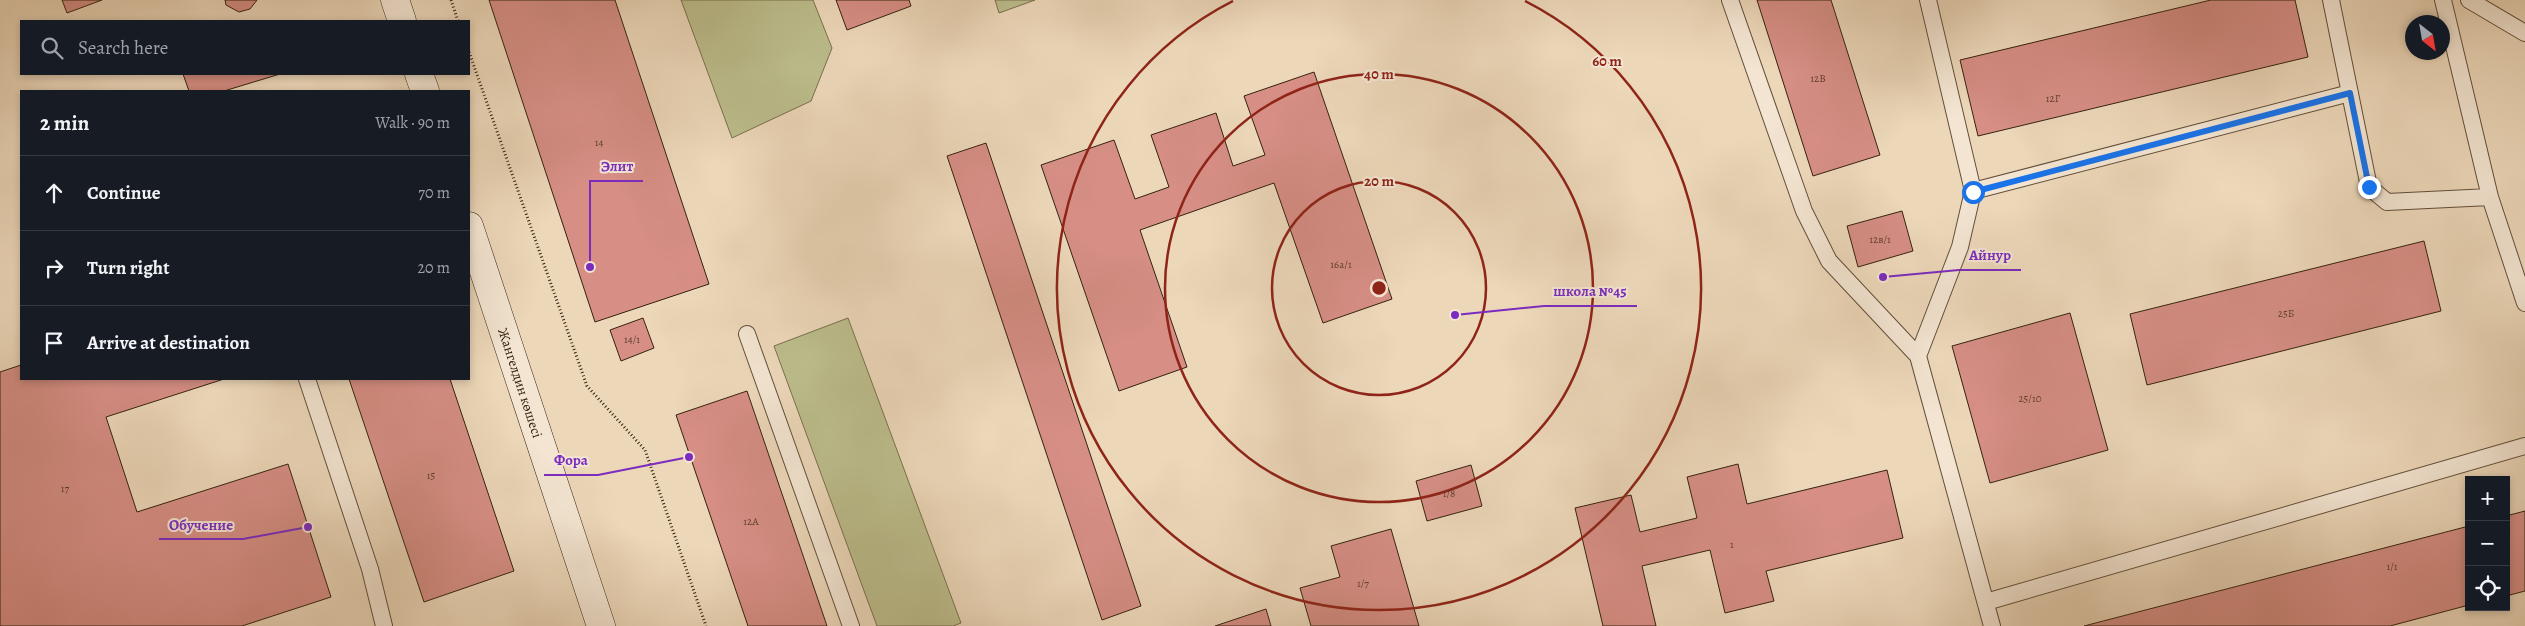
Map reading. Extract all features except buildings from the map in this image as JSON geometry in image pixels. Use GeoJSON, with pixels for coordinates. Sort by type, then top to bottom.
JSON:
{"type":"FeatureCollection","features":[{"type":"Feature","properties":{"kind":"main road"},"geometry":{"type":"LineString","coordinates":[[395,0],[402,20]]}},
{"type":"Feature","properties":{"kind":"main road"},"geometry":{"type":"LineString","coordinates":[[419,75],[425,90]]}},
{"type":"Feature","properties":{"kind":"main road","name":"Жангелдин көшесі"},"geometry":{"type":"LineString","coordinates":[[470,229],[601,626]]}},
{"type":"Feature","properties":{"kind":"lane"},"geometry":{"type":"LineString","coordinates":[[1730,0],[1804,211],[1829,261],[1918,356],[1992,626]]}},
{"type":"Feature","properties":{"kind":"lane"},"geometry":{"type":"LineString","coordinates":[[1918,356],[1960,247],[1973,192],[1928,0]]}},
{"type":"Feature","properties":{"kind":"lane"},"geometry":{"type":"LineString","coordinates":[[2331,0],[2369,187],[2387,202],[2490,197]]}},
{"type":"Feature","properties":{"kind":"lane"},"geometry":{"type":"LineString","coordinates":[[2443,0],[2490,197],[2525,303]]}},
{"type":"Feature","properties":{"kind":"lane"},"geometry":{"type":"LineString","coordinates":[[2468,0],[2525,33]]}},
{"type":"Feature","properties":{"kind":"lane"},"geometry":{"type":"LineString","coordinates":[[1973,192],[2350,93]]}},
{"type":"Feature","properties":{"kind":"lane"},"geometry":{"type":"LineString","coordinates":[[747,334],[851,626]]}},
{"type":"Feature","properties":{"kind":"lane"},"geometry":{"type":"LineString","coordinates":[[307,380],[370,569],[384,626]]}},
{"type":"Feature","properties":{"kind":"lane"},"geometry":{"type":"LineString","coordinates":[[1986,602],[2525,446]]}},
{"type":"Feature","properties":{"kind":"path"},"geometry":{"type":"LineString","coordinates":[[450,0],[458,20]]}},
{"type":"Feature","properties":{"kind":"path"},"geometry":{"type":"LineString","coordinates":[[470,55],[587,386],[645,450],[706,626]]}},
{"type":"Feature","properties":{"kind":"green space"},"geometry":{"type":"Polygon","coordinates":[[[681,0],[813,0],[832,48],[811,101],[732,138],[681,0]]]}},
{"type":"Feature","properties":{"kind":"green space"},"geometry":{"type":"Polygon","coordinates":[[[995,0],[1035,0],[999,13],[995,0]]]}},
{"type":"Feature","properties":{"kind":"green space"},"geometry":{"type":"Polygon","coordinates":[[[848,318],[961,623],[953,626],[877,626],[774,346],[848,318]]]}},
{"type":"Feature","properties":{"kind":"place","name":"Элит"},"geometry":{"type":"Point","coordinates":[590,267]}},
{"type":"Feature","properties":{"kind":"place","name":"Айнур"},"geometry":{"type":"Point","coordinates":[1883,277]}},
{"type":"Feature","properties":{"kind":"place","name":"школа №45"},"geometry":{"type":"Point","coordinates":[1455,315]}},
{"type":"Feature","properties":{"kind":"place","name":"Фора"},"geometry":{"type":"Point","coordinates":[689,457]}},
{"type":"Feature","properties":{"kind":"place","name":"Обучение"},"geometry":{"type":"Point","coordinates":[308,527]}},
{"type":"Feature","properties":{"kind":"route"},"geometry":{"type":"LineString","coordinates":[[1973,192],[2350,93],[2369,187]]}}]}
